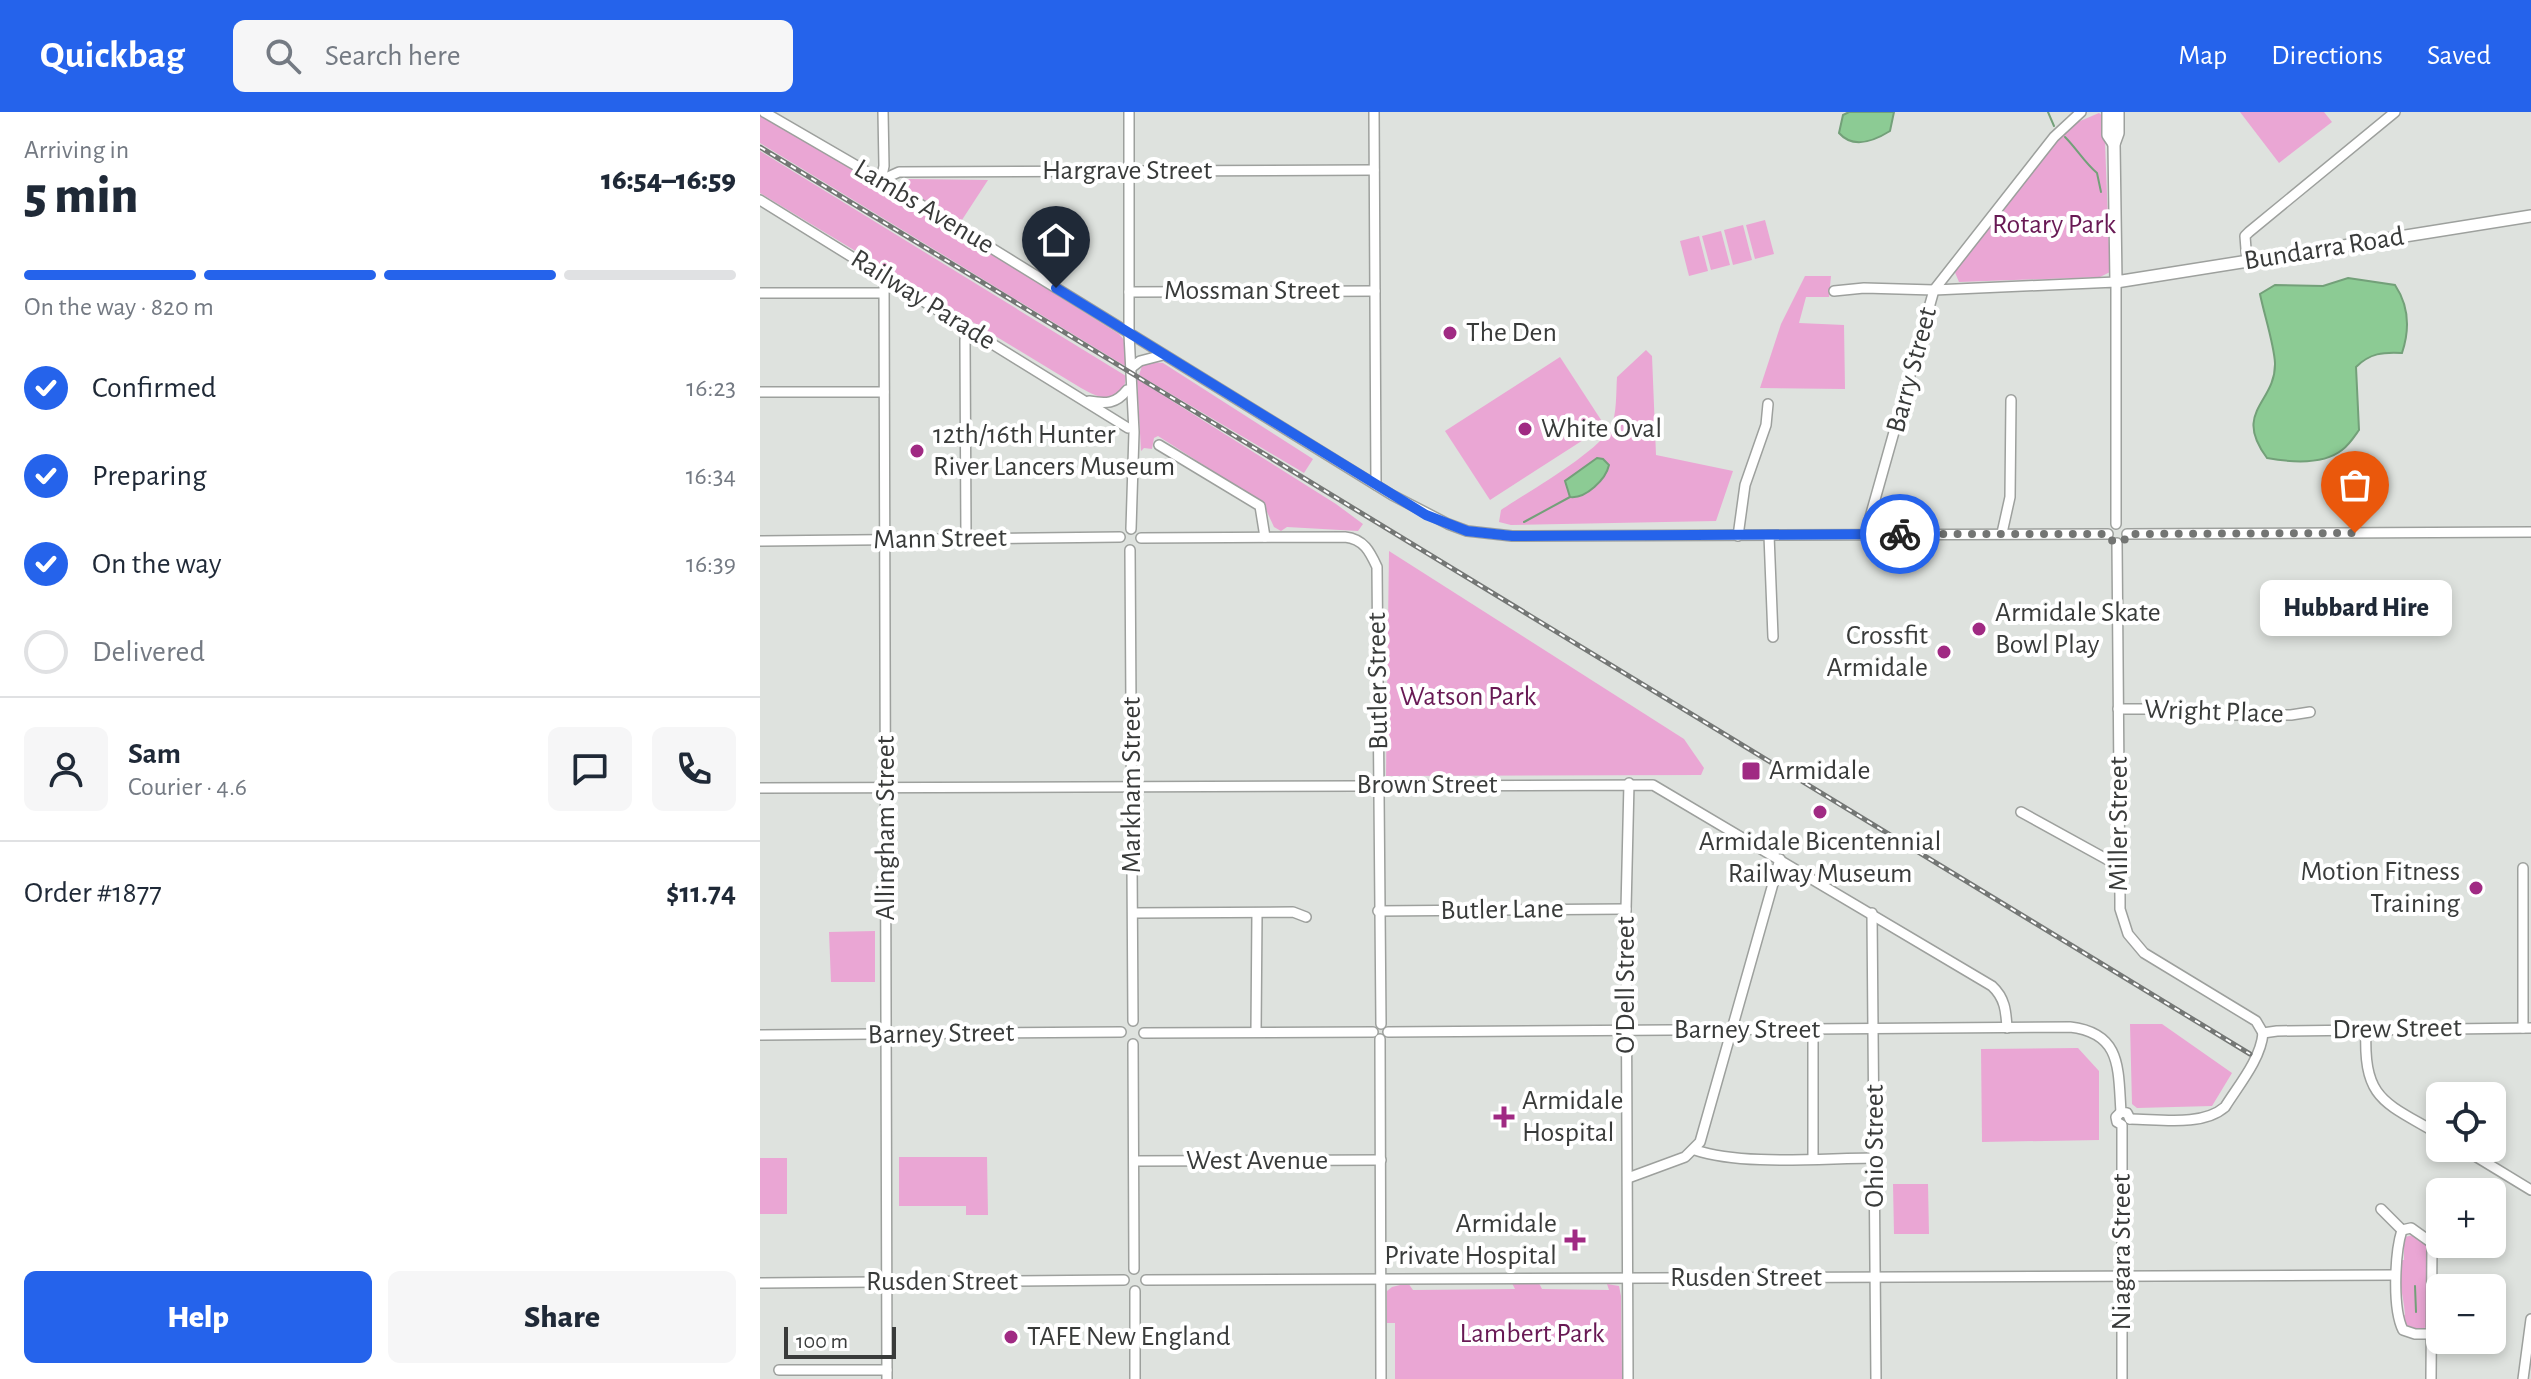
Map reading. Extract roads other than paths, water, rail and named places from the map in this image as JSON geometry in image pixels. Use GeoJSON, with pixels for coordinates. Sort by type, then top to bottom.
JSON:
{"type":"FeatureCollection","features":[{"type":"Feature","properties":{"kind":"main road"},"geometry":{"type":"LineString","coordinates":[[2108,112],[2108,135],[2114,144]]}},
{"type":"Feature","properties":{"kind":"main road"},"geometry":{"type":"LineString","coordinates":[[2116,282],[2114,144],[2118,133],[2118,112]]}},
{"type":"Feature","properties":{"kind":"main road","name":"Bundarra Road"},"geometry":{"type":"LineString","coordinates":[[2116,282],[2531,216]]}},
{"type":"Feature","properties":{"kind":"street","name":"Lambs Avenue"},"geometry":{"type":"LineString","coordinates":[[764,112],[881,180],[1376,485]]}},
{"type":"Feature","properties":{"kind":"street"},"geometry":{"type":"LineString","coordinates":[[881,180],[884,166],[883,112]]}},
{"type":"Feature","properties":{"kind":"street"},"geometry":{"type":"LineString","coordinates":[[1129,112],[1131,368],[1128,428],[1132,444]]}},
{"type":"Feature","properties":{"kind":"street"},"geometry":{"type":"LineString","coordinates":[[1374,112],[1376,485],[1426,515],[1467,531],[1488,534],[2108,534]]}},
{"type":"Feature","properties":{"kind":"street","name":"Barry Street"},"geometry":{"type":"LineString","coordinates":[[1865,535],[1934,290],[2054,137],[2081,112]]}},
{"type":"Feature","properties":{"kind":"street"},"geometry":{"type":"LineString","coordinates":[[2247,262],[2245,236],[2395,112]]}},
{"type":"Feature","properties":{"kind":"street","name":"Hargrave Street"},"geometry":{"type":"LineString","coordinates":[[881,180],[899,172],[1374,170]]}},
{"type":"Feature","properties":{"kind":"street","name":"Railway Parade"},"geometry":{"type":"LineString","coordinates":[[760,200],[1128,428]]}},
{"type":"Feature","properties":{"kind":"street","name":"Allingham Street"},"geometry":{"type":"LineString","coordinates":[[884,276],[887,1374]]}},
{"type":"Feature","properties":{"kind":"street"},"geometry":{"type":"LineString","coordinates":[[1834,291],[2116,282],[2116,524]]}},
{"type":"Feature","properties":{"kind":"street","name":"Mossman Street"},"geometry":{"type":"LineString","coordinates":[[1129,292],[1375,291]]}},
{"type":"Feature","properties":{"kind":"street"},"geometry":{"type":"LineString","coordinates":[[760,293],[883,293]]}},
{"type":"Feature","properties":{"kind":"street"},"geometry":{"type":"LineString","coordinates":[[966,538],[967,327]]}},
{"type":"Feature","properties":{"kind":"street"},"geometry":{"type":"LineString","coordinates":[[1131,368],[1140,361],[1163,355]]}},
{"type":"Feature","properties":{"kind":"street"},"geometry":{"type":"LineString","coordinates":[[1085,400],[1111,403],[1129,387]]}},
{"type":"Feature","properties":{"kind":"street"},"geometry":{"type":"LineString","coordinates":[[1129,387],[1134,419],[1131,529]]}},
{"type":"Feature","properties":{"kind":"street"},"geometry":{"type":"LineString","coordinates":[[760,392],[884,392]]}},
{"type":"Feature","properties":{"kind":"street"},"geometry":{"type":"LineString","coordinates":[[2002,533],[2010,497],[2011,400]]}},
{"type":"Feature","properties":{"kind":"street"},"geometry":{"type":"LineString","coordinates":[[1738,536],[1745,485],[1766,425],[1768,404]]}},
{"type":"Feature","properties":{"kind":"street"},"geometry":{"type":"LineString","coordinates":[[1141,538],[1265,537],[1260,506],[1159,445]]}},
{"type":"Feature","properties":{"kind":"street"},"geometry":{"type":"LineString","coordinates":[[2116,524],[2124,527],[2127,534],[2124,541],[2117,543],[2108,534],[2116,524]]}},
{"type":"Feature","properties":{"kind":"street"},"geometry":{"type":"LineString","coordinates":[[1131,529],[1141,538],[1137,548],[1130,550],[1121,545],[1120,537],[1124,531],[1131,529]]}},
{"type":"Feature","properties":{"kind":"street"},"geometry":{"type":"LineString","coordinates":[[2127,534],[2531,532]]}},
{"type":"Feature","properties":{"kind":"street"},"geometry":{"type":"LineString","coordinates":[[1769,535],[1773,637]]}},
{"type":"Feature","properties":{"kind":"street","name":"Mann Street"},"geometry":{"type":"LineString","coordinates":[[760,541],[1120,537]]}},
{"type":"Feature","properties":{"kind":"street","name":"Butler Street"},"geometry":{"type":"LineString","coordinates":[[1265,537],[1356,538],[1368,549],[1377,567],[1381,1379]]}},
{"type":"Feature","properties":{"kind":"street","name":"Miller Street"},"geometry":{"type":"LineString","coordinates":[[2117,543],[2120,909],[2128,934],[2152,959],[2256,1021],[2263,1033]]}},
{"type":"Feature","properties":{"kind":"street","name":"Markham Street"},"geometry":{"type":"LineString","coordinates":[[1130,550],[1133,1021]]}},
{"type":"Feature","properties":{"kind":"street","name":"Wright Place"},"geometry":{"type":"LineString","coordinates":[[2118,709],[2192,709],[2231,715],[2310,712]]}},
{"type":"Feature","properties":{"kind":"street","name":"O'Dell Street"},"geometry":{"type":"LineString","coordinates":[[1628,1379],[1626,909],[1629,783]]}},
{"type":"Feature","properties":{"kind":"street","name":"Brown Street"},"geometry":{"type":"LineString","coordinates":[[760,788],[1653,785],[1992,986],[2001,993],[2007,1028]]}},
{"type":"Feature","properties":{"kind":"street"},"geometry":{"type":"LineString","coordinates":[[2021,812],[2119,866]]}},
{"type":"Feature","properties":{"kind":"street"},"geometry":{"type":"LineString","coordinates":[[1628,1178],[1685,1157],[1695,1150],[1704,1133],[1780,859]]}},
{"type":"Feature","properties":{"kind":"street"},"geometry":{"type":"LineString","coordinates":[[2523,868],[2527,1028]]}},
{"type":"Feature","properties":{"kind":"street","name":"Butler Lane"},"geometry":{"type":"LineString","coordinates":[[1378,911],[1626,909]]}},
{"type":"Feature","properties":{"kind":"street"},"geometry":{"type":"LineString","coordinates":[[1133,913],[1293,912],[1306,917]]}},
{"type":"Feature","properties":{"kind":"street"},"geometry":{"type":"LineString","coordinates":[[1256,1032],[1257,913]]}},
{"type":"Feature","properties":{"kind":"street","name":"Ohio Street"},"geometry":{"type":"LineString","coordinates":[[1872,913],[1876,1379]]}},
{"type":"Feature","properties":{"kind":"street"},"geometry":{"type":"LineString","coordinates":[[1133,1021],[1141,1024],[1144,1033],[1141,1040],[1133,1044],[1125,1040],[1121,1032],[1125,1024],[1133,1021]]}},
{"type":"Feature","properties":{"kind":"street","name":"Barney Street"},"geometry":{"type":"LineString","coordinates":[[1144,1033],[2070,1027],[2089,1029],[2103,1039]]}},
{"type":"Feature","properties":{"kind":"street","name":"Drew Street"},"geometry":{"type":"LineString","coordinates":[[2263,1033],[2527,1028]]}},
{"type":"Feature","properties":{"kind":"street"},"geometry":{"type":"LineString","coordinates":[[1813,1030],[1813,1158]]}},
{"type":"Feature","properties":{"kind":"street"},"geometry":{"type":"LineString","coordinates":[[2366,1030],[2366,1065],[2373,1088],[2383,1100],[2426,1126]]}},
{"type":"Feature","properties":{"kind":"street","name":"Barney Street"},"geometry":{"type":"LineString","coordinates":[[760,1035],[1121,1032]]}},
{"type":"Feature","properties":{"kind":"street"},"geometry":{"type":"LineString","coordinates":[[2124,1119],[2200,1119],[2218,1113],[2225,1107],[2257,1053],[2263,1033]]}},
{"type":"Feature","properties":{"kind":"street","name":"Niagara Street"},"geometry":{"type":"LineString","coordinates":[[2103,1039],[2115,1057],[2124,1119],[2122,1379]]}},
{"type":"Feature","properties":{"kind":"street"},"geometry":{"type":"LineString","coordinates":[[1133,1044],[1134,1269]]}},
{"type":"Feature","properties":{"kind":"street"},"geometry":{"type":"LineString","coordinates":[[1695,1150],[1715,1156],[1875,1158]]}},
{"type":"Feature","properties":{"kind":"street","name":"West Avenue"},"geometry":{"type":"LineString","coordinates":[[1134,1161],[1381,1160]]}},
{"type":"Feature","properties":{"kind":"street"},"geometry":{"type":"LineString","coordinates":[[2485,1162],[2531,1190]]}},
{"type":"Feature","properties":{"kind":"street"},"geometry":{"type":"LineString","coordinates":[[2381,1209],[2402,1230]]}},
{"type":"Feature","properties":{"kind":"street"},"geometry":{"type":"LineString","coordinates":[[2402,1230],[2411,1228],[2432,1243],[2433,1274]]}},
{"type":"Feature","properties":{"kind":"street"},"geometry":{"type":"LineString","coordinates":[[2402,1230],[2394,1275],[2398,1288],[2398,1321],[2403,1330],[2426,1334]]}},
{"type":"Feature","properties":{"kind":"street"},"geometry":{"type":"LineString","coordinates":[[1134,1269],[1143,1272],[1146,1280],[1142,1288],[1135,1291],[1126,1286],[1124,1280],[1126,1273],[1134,1269]]}},
{"type":"Feature","properties":{"kind":"street","name":"Rusden Street"},"geometry":{"type":"LineString","coordinates":[[1146,1280],[2394,1275]]}},
{"type":"Feature","properties":{"kind":"street","name":"Rusden Street"},"geometry":{"type":"LineString","coordinates":[[760,1283],[1124,1280]]}},
{"type":"Feature","properties":{"kind":"street"},"geometry":{"type":"LineString","coordinates":[[1135,1291],[1135,1379]]}},
{"type":"Feature","properties":{"kind":"street"},"geometry":{"type":"LineString","coordinates":[[2523,1379],[2531,1319]]}},
{"type":"Feature","properties":{"kind":"street"},"geometry":{"type":"LineString","coordinates":[[2430,1354],[2431,1379]]}},
{"type":"Feature","properties":{"kind":"street"},"geometry":{"type":"LineString","coordinates":[[779,1370],[887,1374]]}},
{"type":"Feature","properties":{"kind":"waterway"},"geometry":{"type":"LineString","coordinates":[[2048,112],[2054,126]]}},
{"type":"Feature","properties":{"kind":"waterway"},"geometry":{"type":"LineString","coordinates":[[2065,137],[2097,173],[2101,192]]}},
{"type":"Feature","properties":{"kind":"waterway"},"geometry":{"type":"LineString","coordinates":[[1524,522],[1570,497]]}},
{"type":"Feature","properties":{"kind":"waterway"},"geometry":{"type":"LineString","coordinates":[[2415,1286],[2416,1312]]}},
{"type":"Feature","properties":{"kind":"railway"},"geometry":{"type":"LineString","coordinates":[[760,147],[2250,1054]]}},
{"type":"Feature","properties":{"kind":"place","name":"The Den"},"geometry":{"type":"Point","coordinates":[1450,333]}},
{"type":"Feature","properties":{"kind":"place","name":"White Oval"},"geometry":{"type":"Point","coordinates":[1525,429]}},
{"type":"Feature","properties":{"kind":"place","name":"12th/16th Hunter River Lancers Museum"},"geometry":{"type":"Point","coordinates":[917,451]}},
{"type":"Feature","properties":{"kind":"place","name":"Hubbard Hire"},"geometry":{"type":"Point","coordinates":[2355,533]}},
{"type":"Feature","properties":{"kind":"place","name":"Armidale Skate Bowl Play"},"geometry":{"type":"Point","coordinates":[1979,629]}},
{"type":"Feature","properties":{"kind":"place","name":"Crossfit Armidale"},"geometry":{"type":"Point","coordinates":[1944,652]}},
{"type":"Feature","properties":{"kind":"place","name":"Armidale"},"geometry":{"type":"Point","coordinates":[1751,771]}},
{"type":"Feature","properties":{"kind":"place","name":"Armidale Bicentennial Railway Museum"},"geometry":{"type":"Point","coordinates":[1820,812]}},
{"type":"Feature","properties":{"kind":"place","name":"Motion Fitness Training"},"geometry":{"type":"Point","coordinates":[2476,888]}},
{"type":"Feature","properties":{"kind":"place","name":"Armidale Hospital"},"geometry":{"type":"Point","coordinates":[1504,1117]}},
{"type":"Feature","properties":{"kind":"place","name":"Armidale Private Hospital"},"geometry":{"type":"Point","coordinates":[1575,1240]}},
{"type":"Feature","properties":{"kind":"place","name":"TAFE New England"},"geometry":{"type":"Point","coordinates":[1011,1337]}},
{"type":"Feature","properties":{"kind":"park label","name":"Rotary Park"},"geometry":{"type":"Point","coordinates":[2054,225]}},
{"type":"Feature","properties":{"kind":"park label","name":"Watson Park"},"geometry":{"type":"Point","coordinates":[1468,697]}},
{"type":"Feature","properties":{"kind":"park label","name":"Lambert Park"},"geometry":{"type":"Point","coordinates":[1532,1334]}}]}
